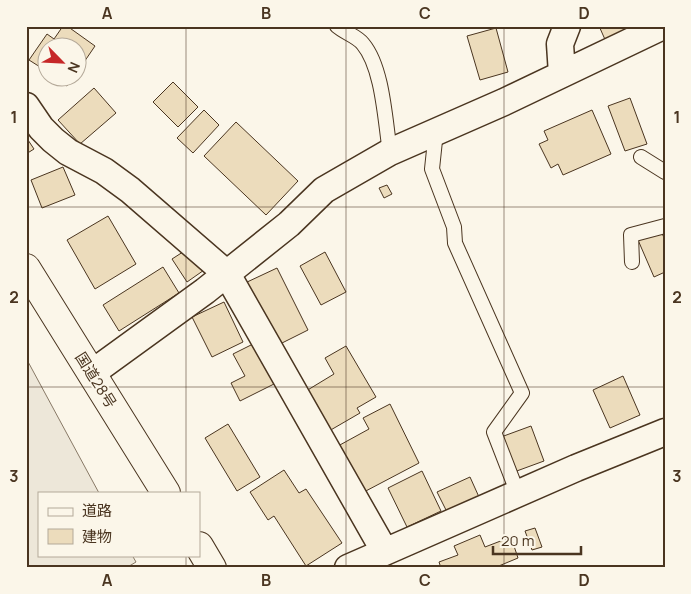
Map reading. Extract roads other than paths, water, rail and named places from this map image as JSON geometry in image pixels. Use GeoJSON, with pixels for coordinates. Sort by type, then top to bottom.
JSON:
{"type":"FeatureCollection","features":[{"type":"Feature","properties":{"kind":"highway","name":"国道28号"},"geometry":{"type":"LineString","coordinates":[[26,268],[165,492]]}},
{"type":"Feature","properties":{"kind":"highway"},"geometry":{"type":"LineString","coordinates":[[200,548],[212,568]]}},
{"type":"Feature","properties":{"kind":"street"},"geometry":{"type":"LineString","coordinates":[[562,74],[560,44],[567,26]]}},
{"type":"Feature","properties":{"kind":"street"},"geometry":{"type":"LineString","coordinates":[[92,373],[227,274],[289,224],[324,190],[390,152],[504,102],[663,26]]}},
{"type":"Feature","properties":{"kind":"street"},"geometry":{"type":"LineString","coordinates":[[26,106],[41,128],[53,140],[68,152],[104,171],[130,190],[227,274],[385,552]]}},
{"type":"Feature","properties":{"kind":"street"},"geometry":{"type":"LineString","coordinates":[[348,568],[665,432]]}},
{"type":"Feature","properties":{"kind":"lane"},"geometry":{"type":"LineString","coordinates":[[338,26],[362,42],[371,55],[378,78],[390,152]]}},
{"type":"Feature","properties":{"kind":"lane"},"geometry":{"type":"LineString","coordinates":[[436,131],[432,169],[454,227],[455,243],[522,393],[494,432],[518,494]]}},
{"type":"Feature","properties":{"kind":"lane"},"geometry":{"type":"LineString","coordinates":[[641,157],[665,172]]}},
{"type":"Feature","properties":{"kind":"lane"},"geometry":{"type":"LineString","coordinates":[[632,262],[631,235],[665,226]]}}]}
